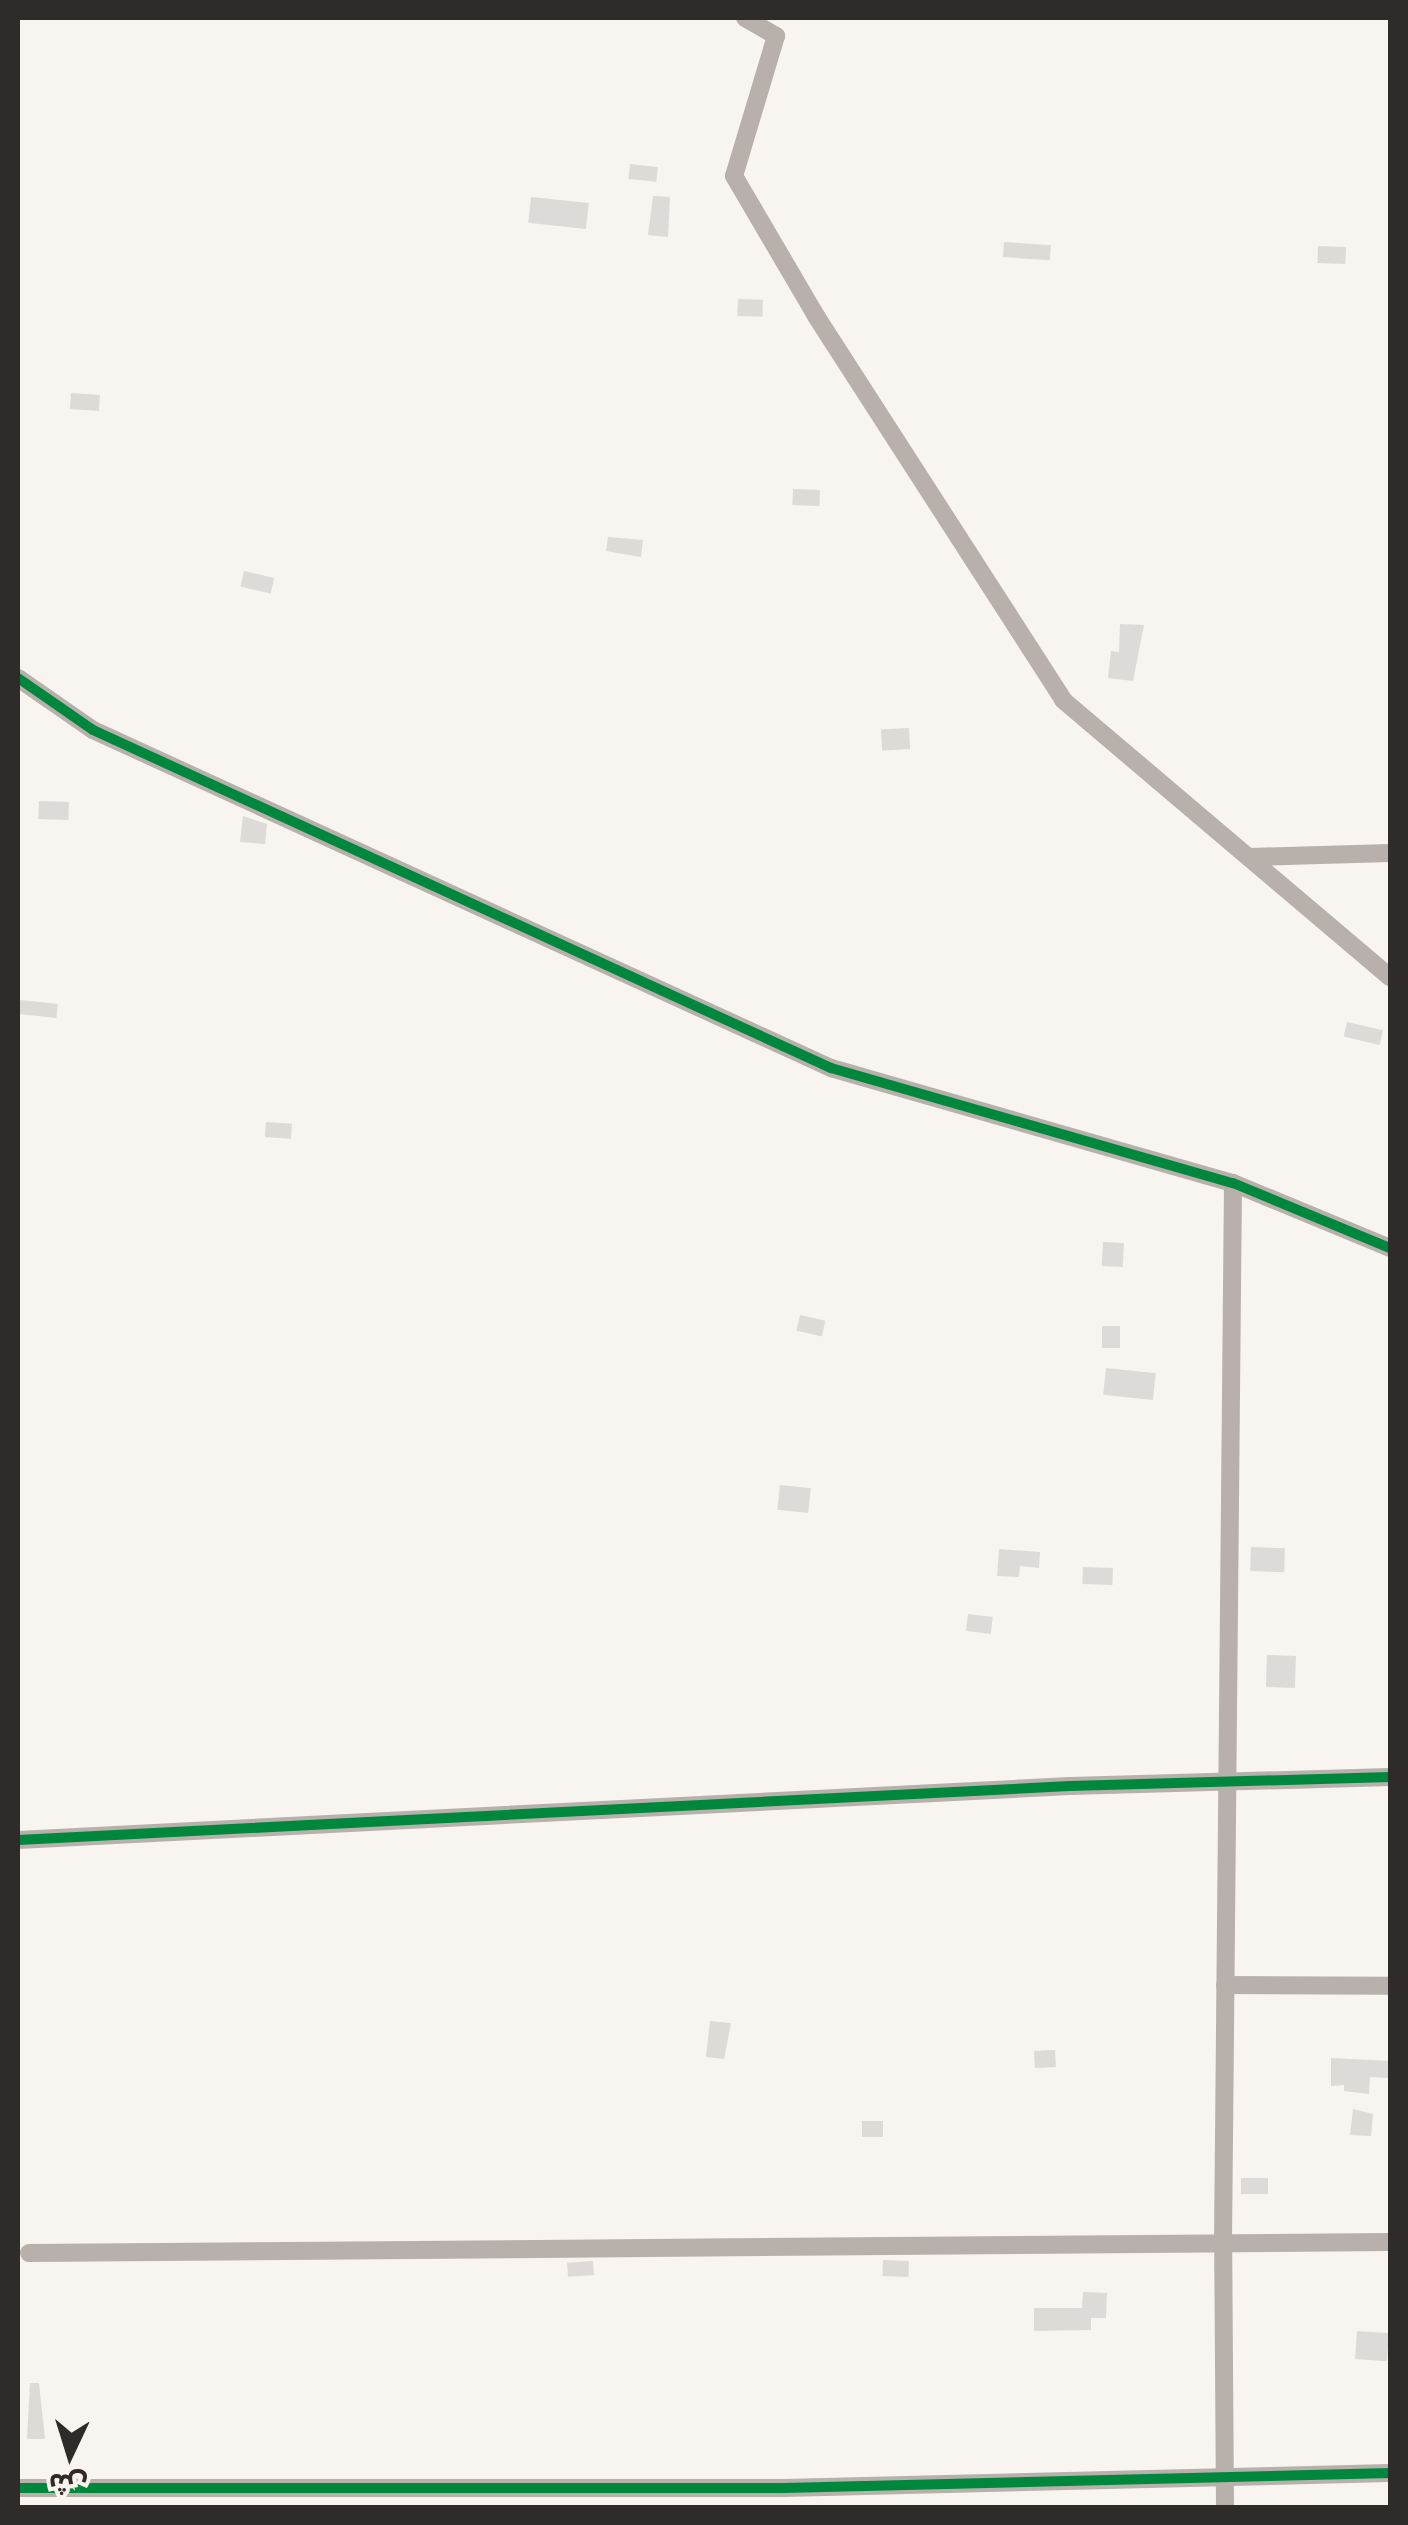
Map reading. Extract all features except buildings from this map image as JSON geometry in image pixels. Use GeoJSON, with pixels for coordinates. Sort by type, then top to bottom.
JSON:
{"type":"FeatureCollection","features":[{"type":"Feature","properties":{"kind":"street"},"geometry":{"type":"LineString","coordinates":[[744,18],[776,36],[734,176],[816,316],[1064,700],[1390,977]]}},
{"type":"Feature","properties":{"kind":"street"},"geometry":{"type":"LineString","coordinates":[[18,678],[93,730],[831,1068],[1233,1182],[1390,1248]]}},
{"type":"Feature","properties":{"kind":"street"},"geometry":{"type":"LineString","coordinates":[[1249,856],[1390,853]]}},
{"type":"Feature","properties":{"kind":"street"},"geometry":{"type":"LineString","coordinates":[[1225,2508],[1223,2243],[1233,1182]]}},
{"type":"Feature","properties":{"kind":"street"},"geometry":{"type":"LineString","coordinates":[[18,1840],[1227,1781],[1390,1777]]}},
{"type":"Feature","properties":{"kind":"street"},"geometry":{"type":"LineString","coordinates":[[1226,1984],[1390,1986]]}},
{"type":"Feature","properties":{"kind":"street"},"geometry":{"type":"LineString","coordinates":[[29,2252],[1390,2242]]}},
{"type":"Feature","properties":{"kind":"street"},"geometry":{"type":"LineString","coordinates":[[18,2488],[784,2488],[1390,2473]]}},
{"type":"Feature","properties":{"kind":"cycle path"},"geometry":{"type":"LineString","coordinates":[[18,678],[93,730],[831,1068],[1233,1183],[1390,1248]]}},
{"type":"Feature","properties":{"kind":"cycle path"},"geometry":{"type":"LineString","coordinates":[[18,1840],[1070,1786],[1390,1777]]}},
{"type":"Feature","properties":{"kind":"cycle path"},"geometry":{"type":"LineString","coordinates":[[18,2488],[784,2488],[1390,2473]]}}]}
